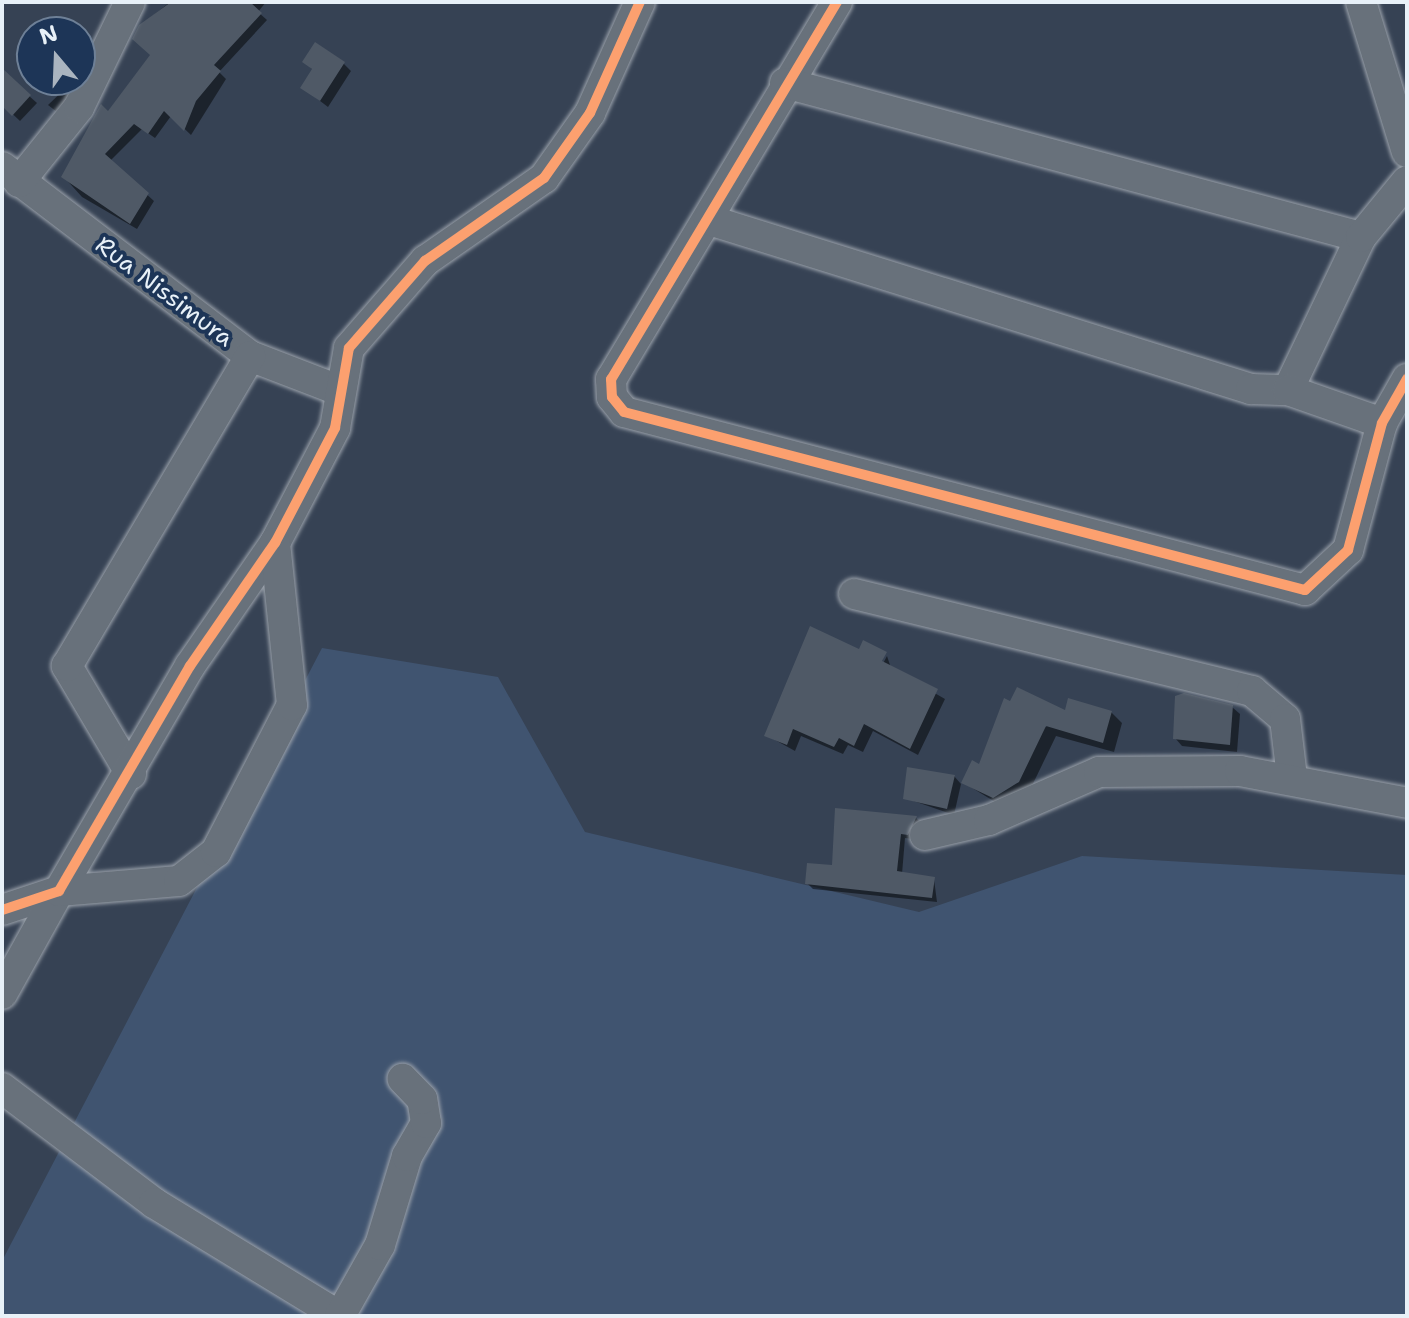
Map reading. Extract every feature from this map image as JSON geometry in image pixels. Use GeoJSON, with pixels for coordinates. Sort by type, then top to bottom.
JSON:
{"type":"FeatureCollection","features":[{"type":"Feature","properties":{"kind":"street"},"geometry":{"type":"LineString","coordinates":[[11,174],[79,107],[130,2]]}},
{"type":"Feature","properties":{"kind":"street"},"geometry":{"type":"LineString","coordinates":[[2,994],[59,891],[131,774],[190,666],[275,543],[328,445],[349,348],[393,293],[425,261],[520,198],[563,154],[590,113],[640,2]]}},
{"type":"Feature","properties":{"kind":"street"},"geometry":{"type":"LineString","coordinates":[[837,2],[785,83],[709,220],[611,379],[612,397],[624,412],[1305,590],[1348,550],[1382,423],[1407,379]]}},
{"type":"Feature","properties":{"kind":"street"},"geometry":{"type":"LineString","coordinates":[[1352,4],[1407,152]]}},
{"type":"Feature","properties":{"kind":"street"},"geometry":{"type":"LineString","coordinates":[[785,83],[1361,237]]}},
{"type":"Feature","properties":{"kind":"street","name":"Rua Nissimura"},"geometry":{"type":"LineString","coordinates":[[11,174],[250,356],[341,391]]}},
{"type":"Feature","properties":{"kind":"street"},"geometry":{"type":"LineString","coordinates":[[1288,390],[1361,237],[1407,181]]}},
{"type":"Feature","properties":{"kind":"street"},"geometry":{"type":"LineString","coordinates":[[709,220],[1251,389],[1288,390],[1382,423]]}},
{"type":"Feature","properties":{"kind":"street"},"geometry":{"type":"LineString","coordinates":[[131,774],[67,666],[250,356]]}},
{"type":"Feature","properties":{"kind":"street"},"geometry":{"type":"LineString","coordinates":[[2,910],[59,891],[179,881],[216,852],[292,705],[275,543]]}},
{"type":"Feature","properties":{"kind":"street"},"geometry":{"type":"LineString","coordinates":[[854,594],[1252,691],[1285,719],[1292,778]]}},
{"type":"Feature","properties":{"kind":"street"},"geometry":{"type":"LineString","coordinates":[[925,835],[989,820],[1099,772],[1292,778],[1407,803]]}},
{"type":"Feature","properties":{"kind":"street"},"geometry":{"type":"LineString","coordinates":[[2,1088],[154,1203],[339,1316],[380,1245],[407,1156],[426,1123],[422,1099],[403,1079]]}},
{"type":"Feature","properties":{"kind":"shaded area"},"geometry":{"type":"Polygon","coordinates":[[[322,648],[498,677],[585,832],[919,912],[1082,856],[1407,875],[1407,1316],[2,1316],[2,1261],[322,648]]]}},
{"type":"Feature","properties":{"kind":"building"},"geometry":{"type":"Polygon","coordinates":[[[171,2],[250,2],[262,13],[214,65],[221,71],[196,101],[184,131],[164,111],[148,134],[134,124],[105,154],[149,193],[130,224],[61,177],[101,104],[108,111],[150,55],[132,39],[139,25],[171,2]]]}},
{"type":"Feature","properties":{"kind":"building"},"geometry":{"type":"Polygon","coordinates":[[[315,42],[345,62],[320,101],[300,88],[312,69],[302,62],[315,42]]]}},
{"type":"Feature","properties":{"kind":"building"},"geometry":{"type":"Polygon","coordinates":[[[2,68],[16,81],[16,96],[30,96],[12,116],[2,106],[2,68]]]}},
{"type":"Feature","properties":{"kind":"building"},"geometry":{"type":"Polygon","coordinates":[[[810,626],[859,649],[863,640],[887,652],[882,661],[938,689],[910,749],[864,724],[854,746],[839,738],[834,747],[793,729],[787,745],[764,736],[810,626]]]}},
{"type":"Feature","properties":{"kind":"building"},"geometry":{"type":"Polygon","coordinates":[[[1017,687],[1065,710],[1068,698],[1112,711],[1103,743],[1046,726],[1019,782],[993,798],[961,783],[972,760],[979,764],[1004,698],[1010,701],[1017,687]]]}},
{"type":"Feature","properties":{"kind":"building"},"geometry":{"type":"Polygon","coordinates":[[[1184,693],[1233,705],[1230,745],[1173,739],[1175,696],[1184,693]]]}},
{"type":"Feature","properties":{"kind":"building"},"geometry":{"type":"Polygon","coordinates":[[[907,767],[955,775],[947,809],[903,799],[907,767]]]}},
{"type":"Feature","properties":{"kind":"building"},"geometry":{"type":"Polygon","coordinates":[[[835,808],[917,816],[908,835],[901,834],[897,871],[935,877],[932,898],[805,884],[807,863],[832,865],[835,808]]]}},
{"type":"Feature","properties":{"kind":"cycle path"},"geometry":{"type":"LineString","coordinates":[[2,910],[59,891],[190,666],[275,543],[335,428],[349,348],[425,261],[544,178],[590,113],[640,2]]}},
{"type":"Feature","properties":{"kind":"cycle path"},"geometry":{"type":"LineString","coordinates":[[837,2],[611,379],[612,397],[624,412],[1305,590],[1348,550],[1382,423],[1407,379]]}}]}
